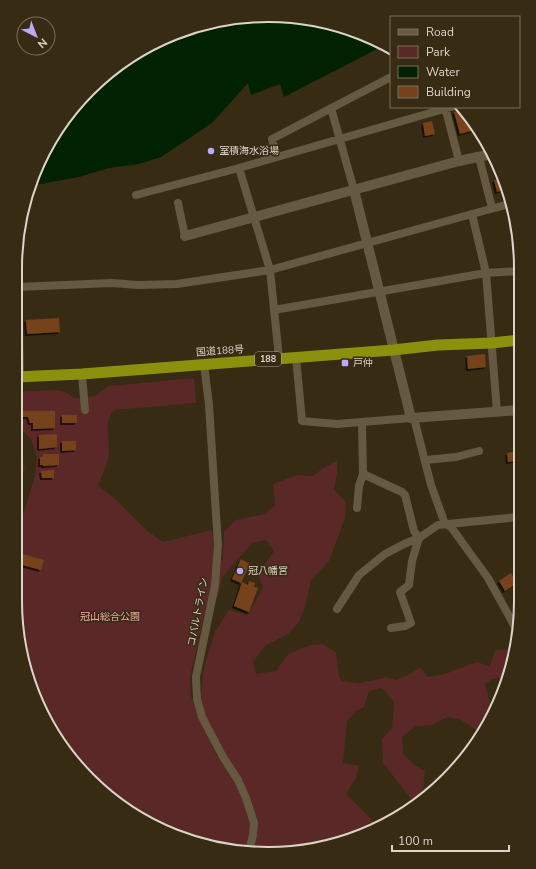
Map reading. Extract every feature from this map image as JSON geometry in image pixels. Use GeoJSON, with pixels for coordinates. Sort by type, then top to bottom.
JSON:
{"type":"FeatureCollection","features":[{"type":"Feature","properties":{"kind":"highway","name":"国道188号"},"geometry":{"type":"LineString","coordinates":[[22,377],[82,374],[393,350],[438,345],[514,341]]}},
{"type":"Feature","properties":{"kind":"street"},"geometry":{"type":"LineString","coordinates":[[277,157],[272,139],[390,77]]}},
{"type":"Feature","properties":{"kind":"street"},"geometry":{"type":"LineString","coordinates":[[331,108],[354,190],[411,418],[415,422],[431,485],[445,524],[451,527],[488,578],[513,623]]}},
{"type":"Feature","properties":{"kind":"street"},"geometry":{"type":"LineString","coordinates":[[136,195],[239,168],[447,108],[459,161]]}},
{"type":"Feature","properties":{"kind":"street"},"geometry":{"type":"LineString","coordinates":[[178,203],[186,236],[459,161],[487,155]]}},
{"type":"Feature","properties":{"kind":"street"},"geometry":{"type":"LineString","coordinates":[[479,157],[492,208]]}},
{"type":"Feature","properties":{"kind":"street"},"geometry":{"type":"LineString","coordinates":[[239,168],[270,270],[279,358]]}},
{"type":"Feature","properties":{"kind":"street"},"geometry":{"type":"LineString","coordinates":[[22,287],[112,283],[138,285],[177,284],[270,270],[506,204]]}},
{"type":"Feature","properties":{"kind":"street"},"geometry":{"type":"LineString","coordinates":[[472,214],[486,274],[497,412]]}},
{"type":"Feature","properties":{"kind":"street"},"geometry":{"type":"LineString","coordinates":[[274,310],[379,291],[486,274],[514,272]]}},
{"type":"Feature","properties":{"kind":"street"},"geometry":{"type":"LineString","coordinates":[[296,357],[302,421],[337,424],[514,411]]}},
{"type":"Feature","properties":{"kind":"street","name":"コバルトライン"},"geometry":{"type":"LineString","coordinates":[[204,364],[209,405],[218,545],[215,584],[196,677],[197,699],[202,717],[223,757],[238,780],[246,798],[254,823],[250,846]]}},
{"type":"Feature","properties":{"kind":"street"},"geometry":{"type":"LineString","coordinates":[[82,374],[85,410]]}},
{"type":"Feature","properties":{"kind":"street"},"geometry":{"type":"LineString","coordinates":[[357,508],[359,486],[363,474],[362,422]]}},
{"type":"Feature","properties":{"kind":"street"},"geometry":{"type":"LineString","coordinates":[[425,460],[456,457],[479,451]]}},
{"type":"Feature","properties":{"kind":"street"},"geometry":{"type":"LineString","coordinates":[[363,474],[402,492],[405,495],[414,532],[419,538]]}},
{"type":"Feature","properties":{"kind":"street"},"geometry":{"type":"LineString","coordinates":[[337,609],[359,575],[385,554],[419,538],[438,525],[514,517]]}},
{"type":"Feature","properties":{"kind":"street"},"geometry":{"type":"LineString","coordinates":[[391,628],[405,626],[411,623],[400,592],[409,586],[412,561],[419,538]]}},
{"type":"Feature","properties":{"kind":"green space","name":"冠山総合公園"},"geometry":{"type":"Polygon","coordinates":[[[194,378],[196,403],[114,410],[110,415],[108,427],[108,459],[98,486],[114,498],[146,530],[163,542],[212,530],[214,544],[213,566],[223,559],[224,531],[236,520],[264,514],[275,506],[273,484],[297,475],[313,476],[323,468],[337,461],[337,474],[334,489],[346,502],[345,518],[329,561],[311,580],[305,607],[299,622],[288,634],[265,646],[253,662],[256,674],[276,671],[288,654],[311,645],[322,644],[336,652],[339,676],[342,681],[361,683],[386,677],[396,680],[410,674],[420,667],[428,677],[445,674],[477,662],[489,666],[496,650],[509,649],[502,678],[492,679],[485,684],[491,705],[477,731],[461,720],[447,717],[432,725],[416,726],[402,737],[403,754],[414,765],[425,771],[423,792],[418,796],[412,800],[383,763],[382,739],[392,728],[394,702],[382,688],[369,691],[364,707],[356,711],[347,721],[343,763],[359,766],[356,778],[346,794],[375,823],[332,839],[300,845],[268,847],[236,845],[204,839],[189,834],[159,822],[131,806],[94,775],[73,751],[63,738],[47,710],[30,665],[24,633],[22,601],[22,516],[35,476],[37,457],[31,439],[22,431],[22,392],[56,390],[65,392],[75,398],[95,396],[109,386],[194,378]],[[266,540],[252,543],[222,578],[218,596],[206,607],[190,677],[191,696],[199,718],[216,754],[235,782],[200,707],[204,667],[215,632],[229,610],[248,615],[263,587],[258,575],[274,551],[266,540]]]}},
{"type":"Feature","properties":{"kind":"green space"},"geometry":{"type":"Polygon","coordinates":[[[22,458],[25,469],[22,474],[22,458]]]}},
{"type":"Feature","properties":{"kind":"water"},"geometry":{"type":"Polygon","coordinates":[[[268,22],[300,24],[332,30],[379,48],[284,97],[280,84],[251,95],[248,83],[212,123],[161,157],[139,164],[109,168],[79,177],[37,185],[47,159],[63,131],[83,106],[118,73],[131,63],[159,47],[204,30],[236,24],[268,22]]]}},
{"type":"Feature","properties":{"kind":"building"},"geometry":{"type":"Polygon","coordinates":[[[457,111],[473,131],[460,134],[454,112],[457,111]]]}},
{"type":"Feature","properties":{"kind":"building"},"geometry":{"type":"Polygon","coordinates":[[[432,121],[435,134],[425,136],[423,123],[432,121]]]}},
{"type":"Feature","properties":{"kind":"building"},"geometry":{"type":"Polygon","coordinates":[[[494,180],[497,180],[502,190],[497,192],[494,180]]]}},
{"type":"Feature","properties":{"kind":"building"},"geometry":{"type":"Polygon","coordinates":[[[59,318],[60,332],[27,334],[26,320],[59,318]]]}},
{"type":"Feature","properties":{"kind":"building"},"geometry":{"type":"Polygon","coordinates":[[[485,354],[486,367],[468,369],[467,356],[485,354]]]}},
{"type":"Feature","properties":{"kind":"building"},"geometry":{"type":"Polygon","coordinates":[[[22,411],[55,411],[55,428],[33,429],[33,423],[30,423],[28,417],[23,417],[22,411]]]}},
{"type":"Feature","properties":{"kind":"building"},"geometry":{"type":"Polygon","coordinates":[[[62,415],[77,415],[77,423],[62,423],[62,415]]]}},
{"type":"Feature","properties":{"kind":"building"},"geometry":{"type":"Polygon","coordinates":[[[57,434],[57,447],[39,449],[39,435],[57,434]]]}},
{"type":"Feature","properties":{"kind":"building"},"geometry":{"type":"Polygon","coordinates":[[[62,441],[76,441],[76,450],[62,451],[62,441]]]}},
{"type":"Feature","properties":{"kind":"building"},"geometry":{"type":"Polygon","coordinates":[[[514,452],[514,461],[508,462],[507,453],[514,452]]]}},
{"type":"Feature","properties":{"kind":"building"},"geometry":{"type":"Polygon","coordinates":[[[43,454],[59,454],[59,465],[40,465],[40,457],[43,456],[43,454]]]}},
{"type":"Feature","properties":{"kind":"building"},"geometry":{"type":"Polygon","coordinates":[[[54,470],[54,478],[42,478],[41,471],[54,470]]]}},
{"type":"Feature","properties":{"kind":"building"},"geometry":{"type":"Polygon","coordinates":[[[22,554],[44,560],[41,570],[22,565],[22,554]]]}},
{"type":"Feature","properties":{"kind":"building"},"geometry":{"type":"Polygon","coordinates":[[[241,559],[250,564],[241,583],[232,579],[241,559]]]}},
{"type":"Feature","properties":{"kind":"building"},"geometry":{"type":"Polygon","coordinates":[[[511,573],[514,578],[514,585],[505,591],[499,581],[511,573]]]}},
{"type":"Feature","properties":{"kind":"building"},"geometry":{"type":"Polygon","coordinates":[[[249,581],[255,583],[254,587],[258,588],[249,612],[234,606],[242,582],[248,585],[249,581]]]}},
{"type":"Feature","properties":{"kind":"place","name":"室積海水浴場"},"geometry":{"type":"Point","coordinates":[211,151]}},
{"type":"Feature","properties":{"kind":"place","name":"戸仲"},"geometry":{"type":"Point","coordinates":[345,363]}},
{"type":"Feature","properties":{"kind":"place","name":"冠八幡宮"},"geometry":{"type":"Point","coordinates":[240,571]}}]}
